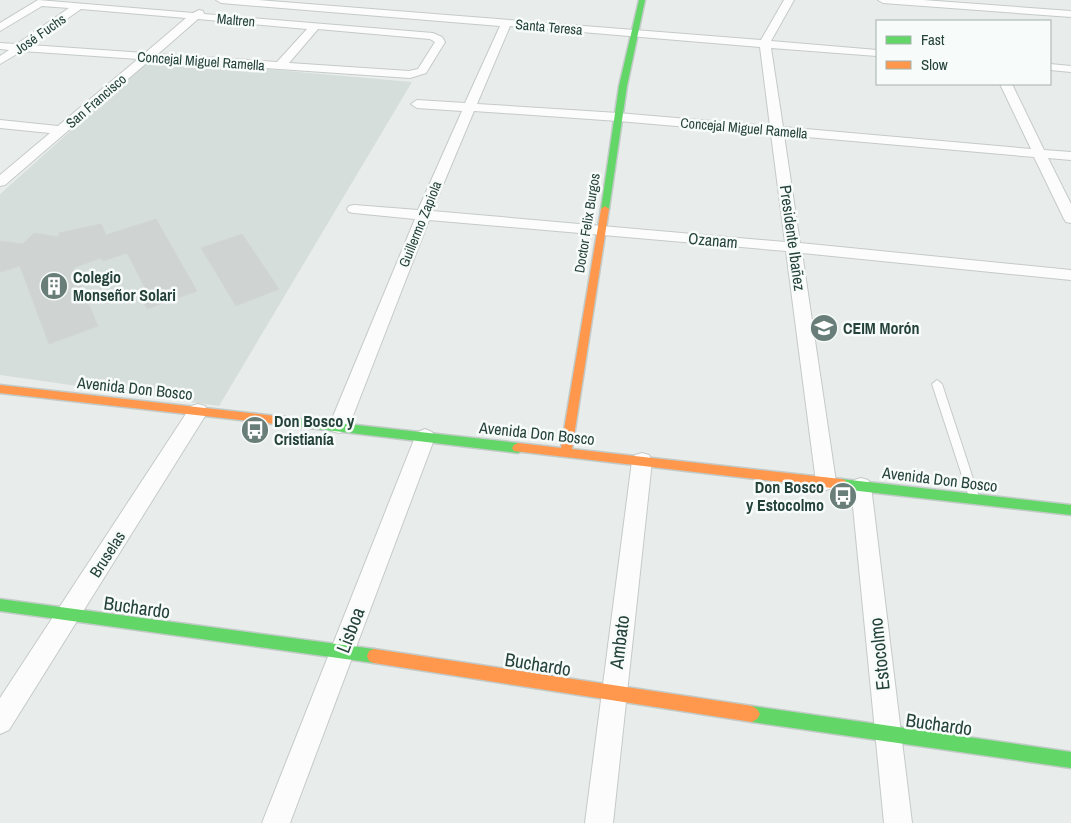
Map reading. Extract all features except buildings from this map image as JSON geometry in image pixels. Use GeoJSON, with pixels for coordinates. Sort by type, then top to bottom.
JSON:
{"type":"FeatureCollection","features":[{"type":"Feature","properties":{"kind":"street","name":"San Francisco"},"geometry":{"type":"LineString","coordinates":[[0,182],[214,0]]}},
{"type":"Feature","properties":{"kind":"street","name":"Santa Teresa"},"geometry":{"type":"LineString","coordinates":[[220,0],[410,11],[506,23],[876,53]]}},
{"type":"Feature","properties":{"kind":"street","name":"Doctor Felix Burgos"},"geometry":{"type":"LineString","coordinates":[[566,452],[632,33],[642,0]]}},
{"type":"Feature","properties":{"kind":"street"},"geometry":{"type":"LineString","coordinates":[[765,43],[789,0]]}},
{"type":"Feature","properties":{"kind":"street"},"geometry":{"type":"LineString","coordinates":[[883,0],[1002,4],[1071,14]]}},
{"type":"Feature","properties":{"kind":"street","name":"Maltren"},"geometry":{"type":"LineString","coordinates":[[42,2],[194,17],[433,36]]}},
{"type":"Feature","properties":{"kind":"street"},"geometry":{"type":"LineString","coordinates":[[0,28],[42,2]]}},
{"type":"Feature","properties":{"kind":"street"},"geometry":{"type":"LineString","coordinates":[[1001,20],[1002,4]]}},
{"type":"Feature","properties":{"kind":"street","name":"José Fuchs"},"geometry":{"type":"LineString","coordinates":[[0,61],[79,6]]}},
{"type":"Feature","properties":{"kind":"street"},"geometry":{"type":"LineString","coordinates":[[394,33],[410,11]]}},
{"type":"Feature","properties":{"kind":"street","name":"Guillermo Zapiola"},"geometry":{"type":"LineString","coordinates":[[339,426],[468,107],[506,23]]}},
{"type":"Feature","properties":{"kind":"street"},"geometry":{"type":"LineString","coordinates":[[280,66],[315,26]]}},
{"type":"Feature","properties":{"kind":"street","name":"Concejal Miguel Ramella"},"geometry":{"type":"LineString","coordinates":[[0,46],[403,75],[416,74],[422,71],[440,42],[433,36]]}},
{"type":"Feature","properties":{"kind":"street","name":"Presidente Ibañez"},"geometry":{"type":"LineString","coordinates":[[765,43],[826,482]]}},
{"type":"Feature","properties":{"kind":"street"},"geometry":{"type":"LineString","coordinates":[[1051,67],[1071,69]]}},
{"type":"Feature","properties":{"kind":"street"},"geometry":{"type":"LineString","coordinates":[[1006,85],[1071,219]]}},
{"type":"Feature","properties":{"kind":"street","name":"Concejal Miguel Ramella"},"geometry":{"type":"LineString","coordinates":[[417,104],[618,117],[1071,156]]}},
{"type":"Feature","properties":{"kind":"street"},"geometry":{"type":"LineString","coordinates":[[0,124],[62,130]]}},
{"type":"Feature","properties":{"kind":"street","name":"Ozanam"},"geometry":{"type":"LineString","coordinates":[[354,209],[602,232],[794,247],[1071,275]]}},
{"type":"Feature","properties":{"kind":"street","name":"Avenida Don Bosco"},"geometry":{"type":"LineString","coordinates":[[0,390],[339,426],[1071,510]]}},
{"type":"Feature","properties":{"kind":"street","name":"Bruselas"},"geometry":{"type":"LineString","coordinates":[[0,721],[198,412]]}},
{"type":"Feature","properties":{"kind":"street","name":"Lisboa"},"geometry":{"type":"LineString","coordinates":[[276,823],[425,437]]}},
{"type":"Feature","properties":{"kind":"street","name":"Ambato"},"geometry":{"type":"LineString","coordinates":[[599,823],[642,461]]}},
{"type":"Feature","properties":{"kind":"street","name":"Estocolmo"},"geometry":{"type":"LineString","coordinates":[[861,486],[898,823]]}},
{"type":"Feature","properties":{"kind":"street","name":"Buchardo"},"geometry":{"type":"LineString","coordinates":[[0,605],[341,651],[888,735],[1071,760]]}},
{"type":"Feature","properties":{"kind":"lane"},"geometry":{"type":"LineString","coordinates":[[937,384],[975,500]]}},
{"type":"Feature","properties":{"kind":"shaded area"},"geometry":{"type":"Polygon","coordinates":[[[151,59],[412,82],[219,406],[0,375],[0,194],[151,59]]]}},
{"type":"Feature","properties":{"kind":"traffic: fast"},"geometry":{"type":"LineString","coordinates":[[605,209],[623,86],[642,0]]}},
{"type":"Feature","properties":{"kind":"traffic: fast"},"geometry":{"type":"LineString","coordinates":[[284,421],[518,448]]}},
{"type":"Feature","properties":{"kind":"traffic: fast"},"geometry":{"type":"LineString","coordinates":[[841,484],[1071,510]]}},
{"type":"Feature","properties":{"kind":"traffic: fast"},"geometry":{"type":"LineString","coordinates":[[0,605],[374,656]]}},
{"type":"Feature","properties":{"kind":"traffic: fast"},"geometry":{"type":"LineString","coordinates":[[752,714],[1071,760]]}},
{"type":"Feature","properties":{"kind":"traffic: slow"},"geometry":{"type":"LineString","coordinates":[[566,452],[605,209]]}},
{"type":"Feature","properties":{"kind":"traffic: slow"},"geometry":{"type":"LineString","coordinates":[[0,389],[284,421]]}},
{"type":"Feature","properties":{"kind":"traffic: slow"},"geometry":{"type":"LineString","coordinates":[[518,448],[841,484]]}},
{"type":"Feature","properties":{"kind":"traffic: slow"},"geometry":{"type":"LineString","coordinates":[[374,656],[752,714]]}},
{"type":"Feature","properties":{"kind":"place","name":"Colegio Monseñor Solari"},"geometry":{"type":"Point","coordinates":[54,286]}},
{"type":"Feature","properties":{"kind":"place","name":"CEIM Morón"},"geometry":{"type":"Point","coordinates":[824,328]}},
{"type":"Feature","properties":{"kind":"place","name":"Don Bosco y Cristianía"},"geometry":{"type":"Point","coordinates":[255,430]}},
{"type":"Feature","properties":{"kind":"place","name":"Don Bosco y Estocolmo"},"geometry":{"type":"Point","coordinates":[843,496]}}]}
